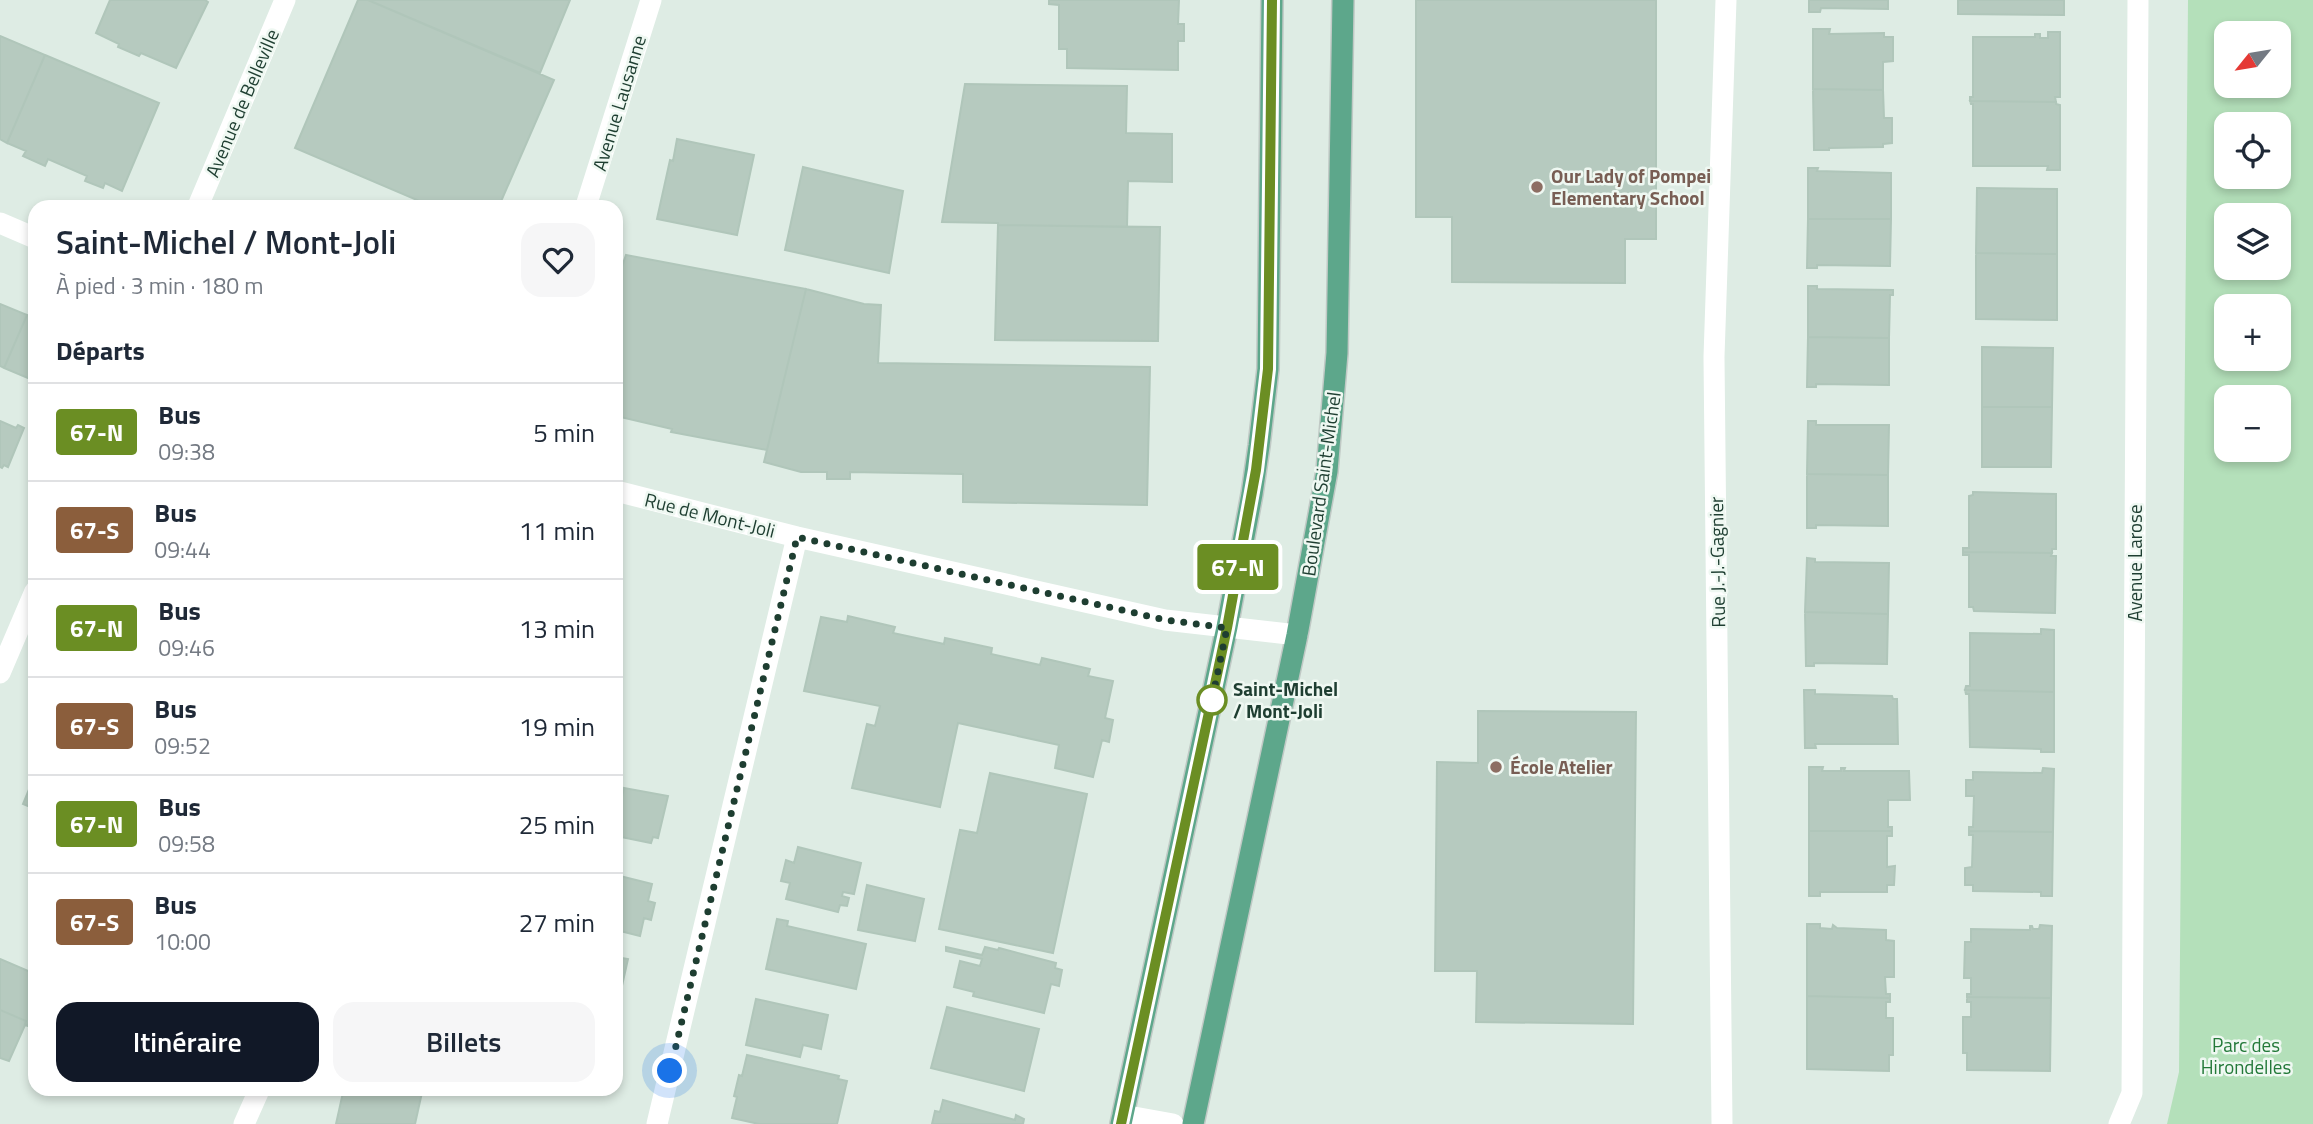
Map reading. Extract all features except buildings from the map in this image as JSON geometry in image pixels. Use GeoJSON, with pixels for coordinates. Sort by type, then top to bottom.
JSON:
{"type":"FeatureCollection","features":[{"type":"Feature","properties":{"kind":"main road"},"geometry":{"type":"LineString","coordinates":[[1122,1119],[1227,628],[1252,494],[1268,369],[1272,0]]}},
{"type":"Feature","properties":{"kind":"main road","name":"Boulevard Saint-Michel"},"geometry":{"type":"LineString","coordinates":[[1193,1124],[1297,635],[1327,471],[1335,391],[1343,0]]}},
{"type":"Feature","properties":{"kind":"street","name":"Avenue de Belleville"},"geometry":{"type":"LineString","coordinates":[[201,200],[285,0]]}},
{"type":"Feature","properties":{"kind":"street","name":"Avenue Lausanne"},"geometry":{"type":"LineString","coordinates":[[588,200],[651,0]]}},
{"type":"Feature","properties":{"kind":"street","name":"Rue J.-J.-Gagnier"},"geometry":{"type":"LineString","coordinates":[[1722,1124],[1714,357],[1726,0]]}},
{"type":"Feature","properties":{"kind":"street","name":"Avenue Larose"},"geometry":{"type":"LineString","coordinates":[[2119,1124],[2132,1093],[2138,0]]}},
{"type":"Feature","properties":{"kind":"street"},"geometry":{"type":"LineString","coordinates":[[0,223],[28,235]]}},
{"type":"Feature","properties":{"kind":"street","name":"Rue de Mont-Joli"},"geometry":{"type":"LineString","coordinates":[[623,493],[797,537],[1166,620],[1297,635]]}},
{"type":"Feature","properties":{"kind":"street"},"geometry":{"type":"LineString","coordinates":[[657,1124],[797,537]]}},
{"type":"Feature","properties":{"kind":"street"},"geometry":{"type":"LineString","coordinates":[[0,673],[28,607]]}},
{"type":"Feature","properties":{"kind":"street"},"geometry":{"type":"LineString","coordinates":[[244,1124],[256,1096]]}},
{"type":"Feature","properties":{"kind":"street"},"geometry":{"type":"LineString","coordinates":[[1122,1119],[1173,1124]]}},
{"type":"Feature","properties":{"kind":"green space","name":"Parc des Hirondelles"},"geometry":{"type":"Polygon","coordinates":[[[2188,0],[2313,0],[2313,1124],[2167,1124],[2179,1072],[2188,0]]]}},
{"type":"Feature","properties":{"kind":"bus line","name":"67-N"},"geometry":{"type":"LineString","coordinates":[[1121,1124],[1227,628],[1256,470],[1268,369],[1272,0]]}},
{"type":"Feature","properties":{"kind":"place","name":"Our Lady of Pompei Elementary School"},"geometry":{"type":"Point","coordinates":[1537,187]}},
{"type":"Feature","properties":{"kind":"place","name":"Saint-Michel / Mont-Joli"},"geometry":{"type":"Point","coordinates":[1212,700]}},
{"type":"Feature","properties":{"kind":"place","name":"École Atelier"},"geometry":{"type":"Point","coordinates":[1496,767]}},
{"type":"Feature","properties":{"kind":"route"},"geometry":{"type":"LineString","coordinates":[[670,1071],[797,537],[1166,620],[1227,628],[1212,700]]}}]}
